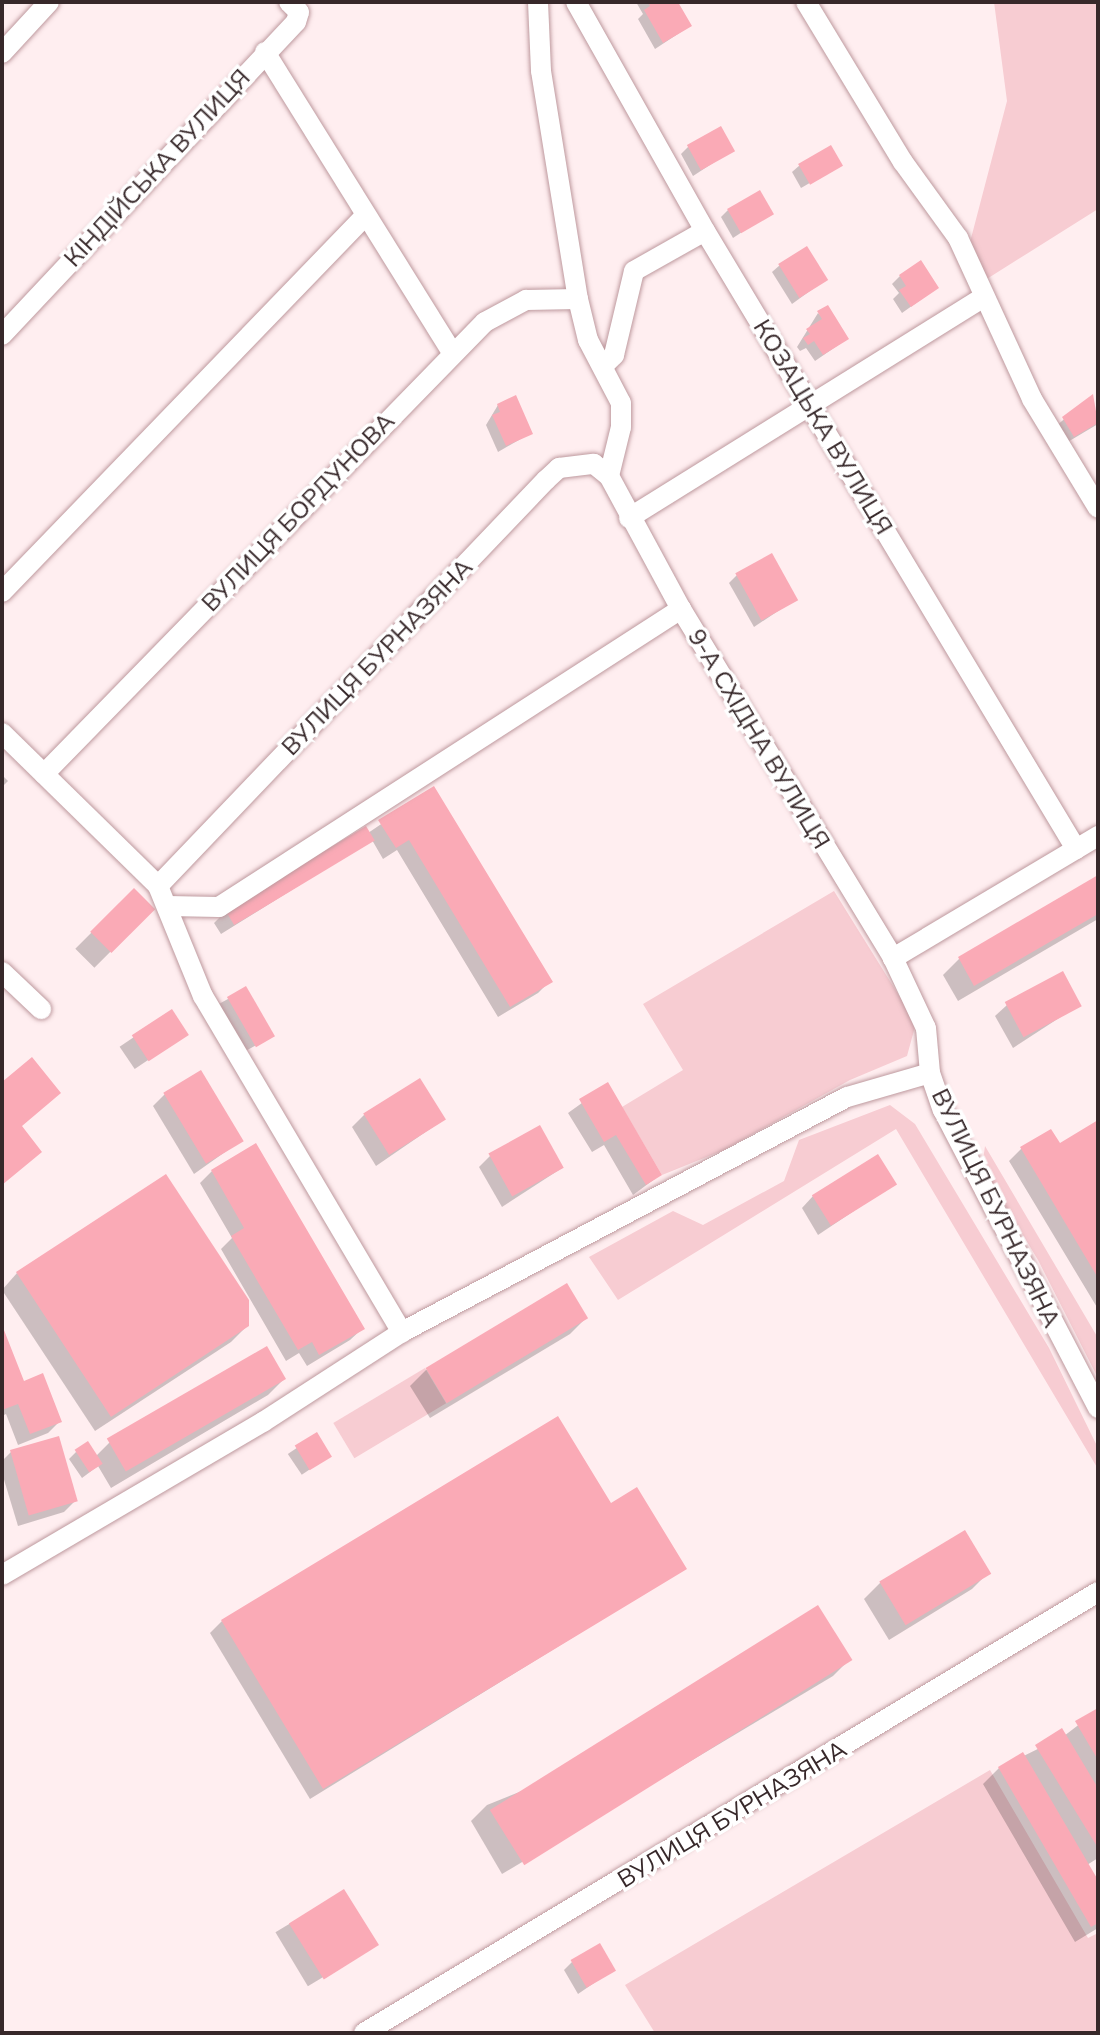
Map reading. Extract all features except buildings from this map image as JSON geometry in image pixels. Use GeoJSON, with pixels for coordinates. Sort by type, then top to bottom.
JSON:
{"type":"FeatureCollection","features":[{"type":"Feature","properties":{"kind":"street"},"geometry":{"type":"LineString","coordinates":[[2,53],[49,2]]}},
{"type":"Feature","properties":{"kind":"street","name":"КІНДІЙСЬКА ВУЛИЦЯ"},"geometry":{"type":"LineString","coordinates":[[2,335],[296,22],[299,12],[289,2]]}},
{"type":"Feature","properties":{"kind":"street"},"geometry":{"type":"LineString","coordinates":[[538,2],[541,71],[578,299],[588,340],[605,364],[621,403],[609,476]]}},
{"type":"Feature","properties":{"kind":"street","name":"КОЗАЦЬКА ВУЛИЦЯ"},"geometry":{"type":"LineString","coordinates":[[576,2],[705,231],[1076,849]]}},
{"type":"Feature","properties":{"kind":"street"},"geometry":{"type":"LineString","coordinates":[[806,2],[895,150],[958,238],[1032,399],[1098,508]]}},
{"type":"Feature","properties":{"kind":"street"},"geometry":{"type":"LineString","coordinates":[[265,52],[364,217],[452,353]]}},
{"type":"Feature","properties":{"kind":"street"},"geometry":{"type":"LineString","coordinates":[[2,592],[364,217]]}},
{"type":"Feature","properties":{"kind":"street"},"geometry":{"type":"LineString","coordinates":[[605,364],[614,355],[634,271],[705,231]]}},
{"type":"Feature","properties":{"kind":"street"},"geometry":{"type":"LineString","coordinates":[[629,518],[983,298]]}},
{"type":"Feature","properties":{"kind":"street","name":"ВУЛИЦЯ БОРДУНОВА"},"geometry":{"type":"LineString","coordinates":[[44,774],[452,353],[507,307],[526,300],[578,299]]}},
{"type":"Feature","properties":{"kind":"street","name":"ВУЛИЦЯ БУРНАЗЯНА"},"geometry":{"type":"LineString","coordinates":[[158,886],[559,468],[594,464],[609,476]]}},
{"type":"Feature","properties":{"kind":"street","name":"9-А СХІДНА ВУЛИЦЯ"},"geometry":{"type":"LineString","coordinates":[[609,476],[629,518],[681,609],[893,958]]}},
{"type":"Feature","properties":{"kind":"street"},"geometry":{"type":"LineString","coordinates":[[168,906],[219,907],[681,609]]}},
{"type":"Feature","properties":{"kind":"street"},"geometry":{"type":"LineString","coordinates":[[2,733],[158,886],[203,996],[402,1332]]}},
{"type":"Feature","properties":{"kind":"street"},"geometry":{"type":"LineString","coordinates":[[893,958],[1098,836]]}},
{"type":"Feature","properties":{"kind":"street","name":"ВУЛИЦЯ БУРНАЗЯНА"},"geometry":{"type":"LineString","coordinates":[[893,958],[926,1028],[930,1073],[970,1167],[1098,1408]]}},
{"type":"Feature","properties":{"kind":"street"},"geometry":{"type":"LineString","coordinates":[[2,972],[41,1009]]}},
{"type":"Feature","properties":{"kind":"street"},"geometry":{"type":"LineString","coordinates":[[2,1575],[263,1422],[402,1332],[847,1097],[930,1073]]}},
{"type":"Feature","properties":{"kind":"street","name":"ВУЛИЦЯ БУРНАЗЯНА"},"geometry":{"type":"LineString","coordinates":[[364,2033],[1098,1592]]}},
{"type":"Feature","properties":{"kind":"shaded area"},"geometry":{"type":"Polygon","coordinates":[[[994,2],[1098,2],[1098,209],[982,282],[969,246],[1007,101],[994,2]]]}},
{"type":"Feature","properties":{"kind":"shaded area"},"geometry":{"type":"Polygon","coordinates":[[[834,891],[916,1023],[907,1056],[850,1080],[724,1150],[662,1175],[622,1107],[683,1070],[643,1004],[834,891]]]}},
{"type":"Feature","properties":{"kind":"shaded area"},"geometry":{"type":"Polygon","coordinates":[[[890,1105],[915,1124],[1049,1348],[1098,1448],[1098,1469],[896,1129],[618,1300],[589,1257],[673,1211],[703,1225],[784,1181],[799,1140],[890,1105]]]}},
{"type":"Feature","properties":{"kind":"shaded area"},"geometry":{"type":"Polygon","coordinates":[[[985,1146],[1098,1338],[1098,1378],[1038,1260],[982,1167],[985,1146]]]}},
{"type":"Feature","properties":{"kind":"shaded area"},"geometry":{"type":"Polygon","coordinates":[[[425,1368],[446,1403],[354,1458],[333,1423],[425,1368]]]}},
{"type":"Feature","properties":{"kind":"shaded area"},"geometry":{"type":"Polygon","coordinates":[[[990,1770],[1088,1938],[1098,1933],[1098,2033],[655,2033],[625,1985],[990,1770]]]}}]}
